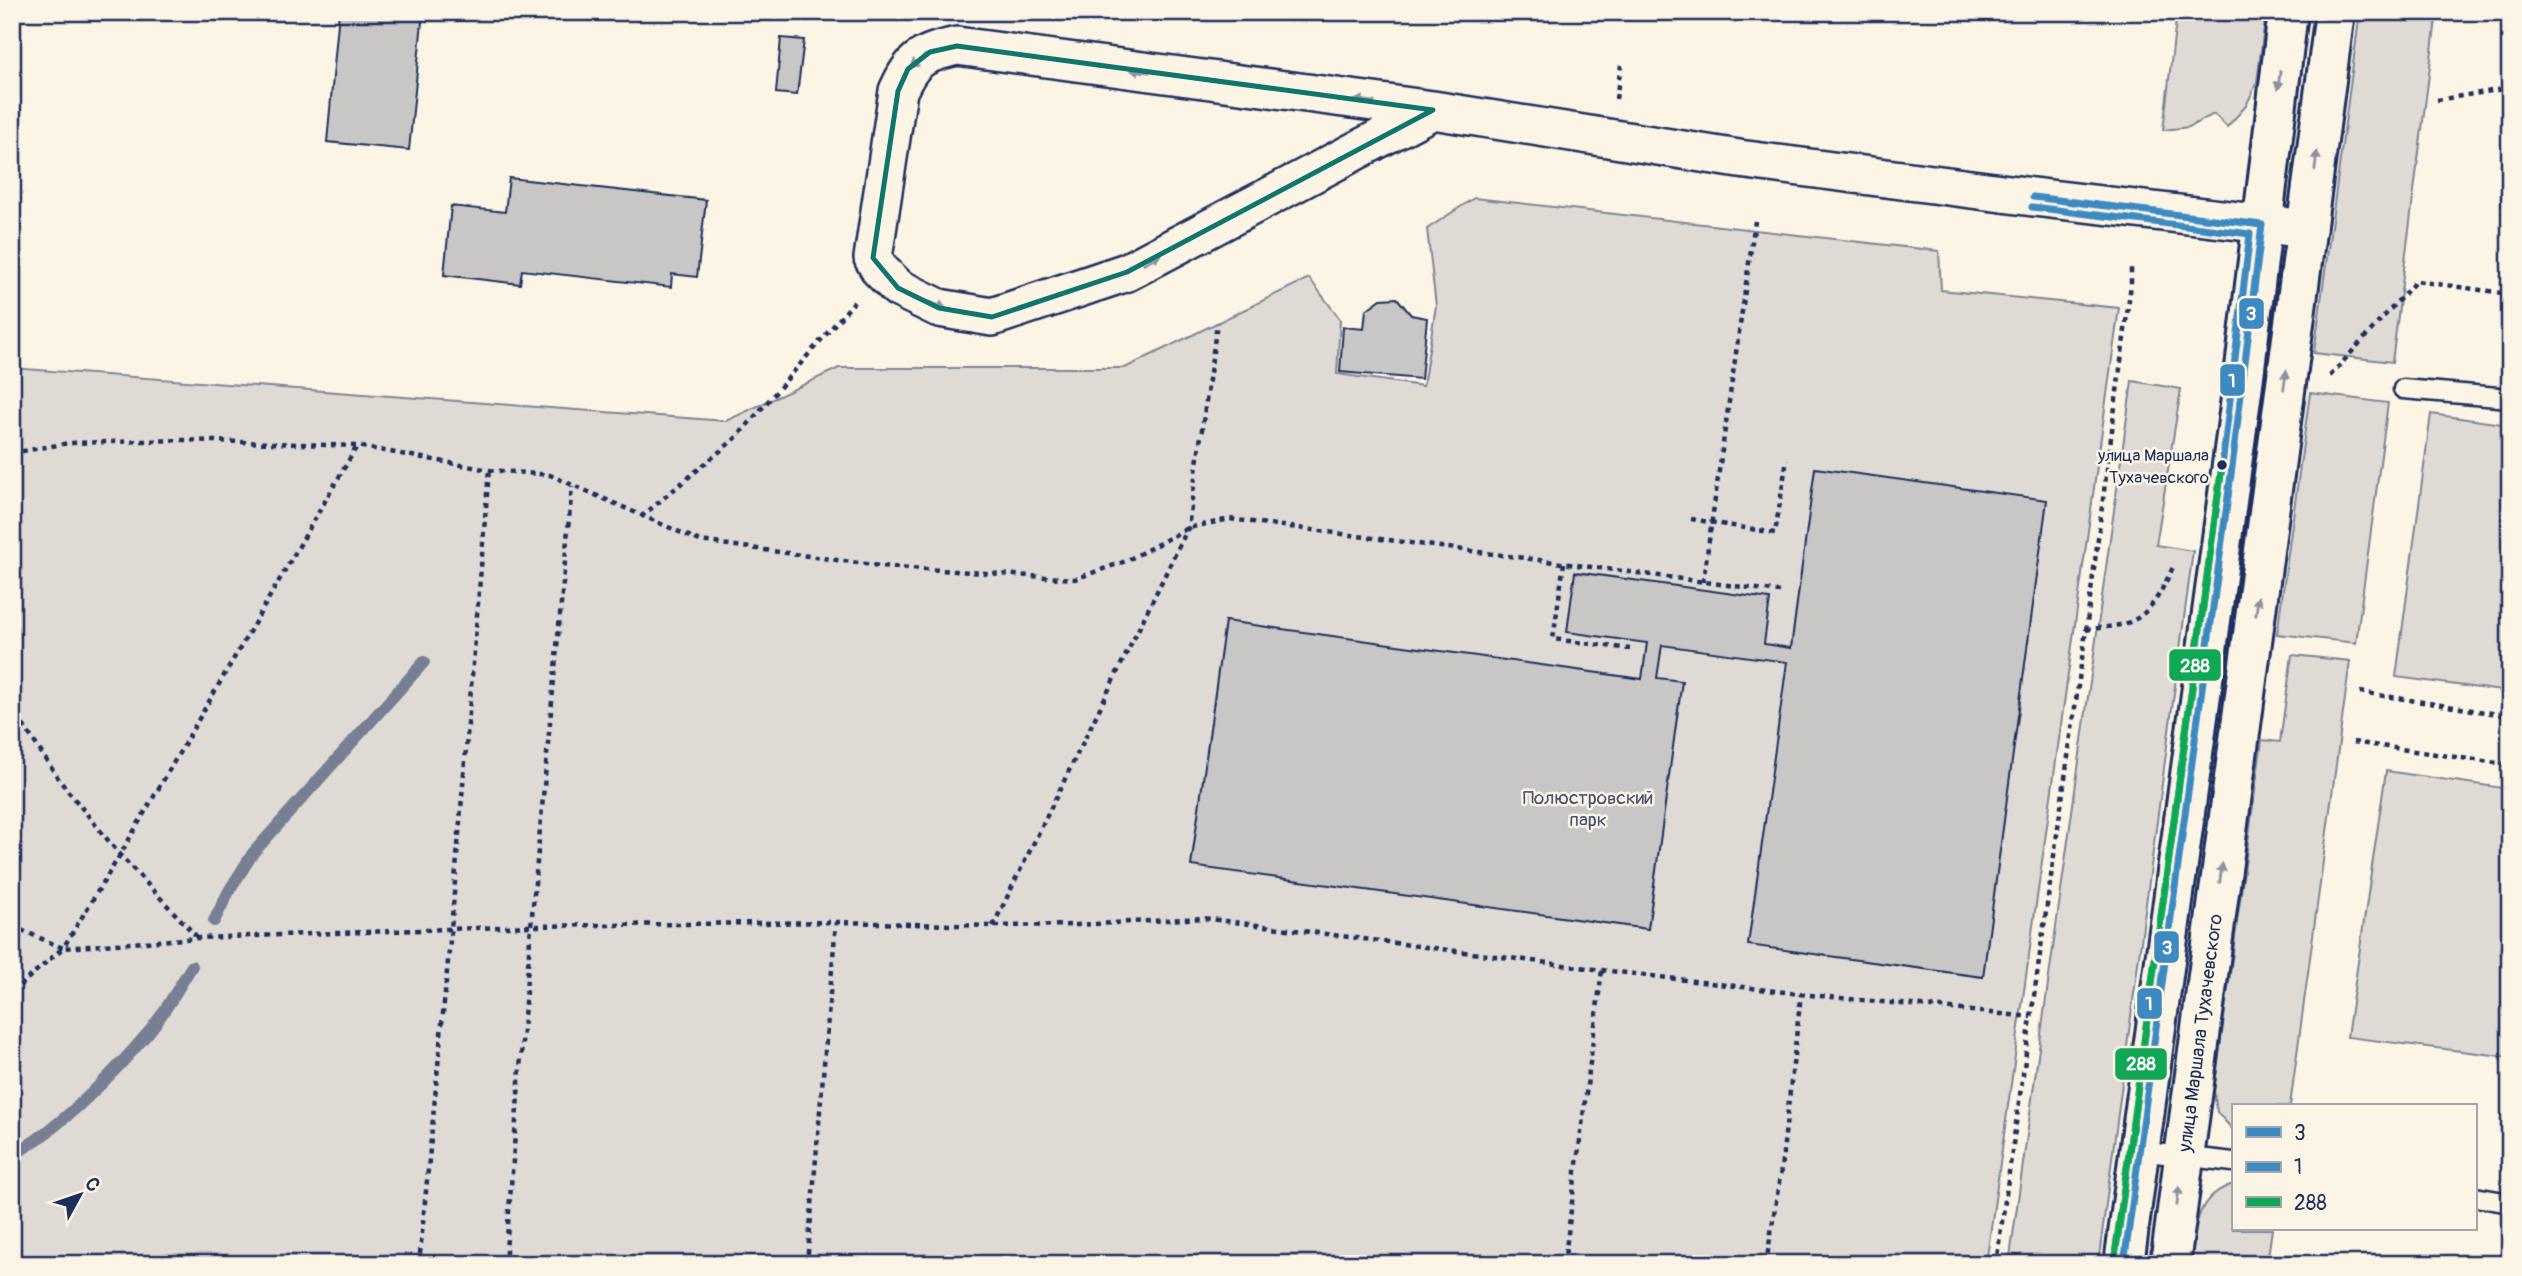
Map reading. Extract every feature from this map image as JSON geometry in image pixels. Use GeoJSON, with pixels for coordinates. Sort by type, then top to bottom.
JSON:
{"type":"FeatureCollection","features":[{"type":"Feature","properties":{"kind":"street"},"geometry":{"type":"LineString","coordinates":[[2124,1264],[2232,467],[2288,12]]}},
{"type":"Feature","properties":{"kind":"street","name":"улица Маршала Тухачевского"},"geometry":{"type":"LineString","coordinates":[[2170,1264],[2335,12]]}},
{"type":"Feature","properties":{"kind":"street"},"geometry":{"type":"LineString","coordinates":[[1433,110],[1127,272],[992,317],[939,308],[898,288],[880,270],[873,258],[898,91],[908,69],[930,52],[957,46],[1433,110],[1739,159],[2307,229]]}},
{"type":"Feature","properties":{"kind":"lane"},"geometry":{"type":"LineString","coordinates":[[2403,389],[2510,398]]}},
{"type":"Feature","properties":{"kind":"lane"},"geometry":{"type":"LineString","coordinates":[[2139,1151],[2232,1162]]}},
{"type":"Feature","properties":{"kind":"lane"},"geometry":{"type":"LineString","coordinates":[[2476,1197],[2510,1203]]}},
{"type":"Feature","properties":{"kind":"path"},"geometry":{"type":"LineString","coordinates":[[2437,100],[2510,88]]}},
{"type":"Feature","properties":{"kind":"path"},"geometry":{"type":"LineString","coordinates":[[1703,582],[1755,221]]}},
{"type":"Feature","properties":{"kind":"path"},"geometry":{"type":"LineString","coordinates":[[1996,1264],[2086,630],[2131,284],[2131,265]]}},
{"type":"Feature","properties":{"kind":"path"},"geometry":{"type":"LineString","coordinates":[[641,517],[737,437],[880,270]]}},
{"type":"Feature","properties":{"kind":"path"},"geometry":{"type":"LineString","coordinates":[[2327,379],[2416,281],[2510,294]]}},
{"type":"Feature","properties":{"kind":"path"},"geometry":{"type":"LineString","coordinates":[[993,926],[1188,528],[1217,323]]}},
{"type":"Feature","properties":{"kind":"path"},"geometry":{"type":"LineString","coordinates":[[12,453],[69,443],[184,440],[357,446],[489,470],[550,475],[700,541],[880,566],[1075,579],[1126,561],[1188,528],[1230,519],[1780,592]]}},
{"type":"Feature","properties":{"kind":"path"},"geometry":{"type":"LineString","coordinates":[[12,992],[63,948],[120,855],[357,446]]}},
{"type":"Feature","properties":{"kind":"path"},"geometry":{"type":"LineString","coordinates":[[1691,519],[1775,533],[1787,459]]}},
{"type":"Feature","properties":{"kind":"path"},"geometry":{"type":"LineString","coordinates":[[419,1264],[451,930],[489,470]]}},
{"type":"Feature","properties":{"kind":"path"},"geometry":{"type":"LineString","coordinates":[[505,1264],[531,926],[572,486]]}},
{"type":"Feature","properties":{"kind":"path"},"geometry":{"type":"LineString","coordinates":[[2086,630],[2131,622],[2149,608],[2161,592],[2178,555]]}},
{"type":"Feature","properties":{"kind":"path"},"geometry":{"type":"LineString","coordinates":[[1564,563],[1553,639],[1630,649]]}},
{"type":"Feature","properties":{"kind":"path"},"geometry":{"type":"LineString","coordinates":[[2360,692],[2510,716]]}},
{"type":"Feature","properties":{"kind":"path"},"geometry":{"type":"LineString","coordinates":[[12,708],[60,781],[120,855],[198,938]]}},
{"type":"Feature","properties":{"kind":"path"},"geometry":{"type":"LineString","coordinates":[[2353,742],[2510,765]]}},
{"type":"Feature","properties":{"kind":"path"},"geometry":{"type":"LineString","coordinates":[[12,926],[63,948],[198,938],[531,926],[836,922],[1077,925],[1203,918],[1801,994],[2031,1017]]}},
{"type":"Feature","properties":{"kind":"path"},"geometry":{"type":"LineString","coordinates":[[807,1264],[836,922]]}},
{"type":"Feature","properties":{"kind":"path"},"geometry":{"type":"LineString","coordinates":[[1564,1264],[1602,970]]}},
{"type":"Feature","properties":{"kind":"path"},"geometry":{"type":"LineString","coordinates":[[1766,1264],[1781,1170],[1801,994]]}},
{"type":"Feature","properties":{"kind":"highlighted area"},"geometry":{"type":"Polygon","coordinates":[[[957,46],[1433,110],[1127,272],[992,317],[939,308],[898,288],[873,258],[898,91],[908,69],[930,52],[957,46]]]}},
{"type":"Feature","properties":{"kind":"green space"},"geometry":{"type":"Polygon","coordinates":[[[2177,12],[2266,12],[2257,82],[2246,106],[2227,127],[2214,114],[2189,127],[2163,130],[2177,12]]]}},
{"type":"Feature","properties":{"kind":"green space"},"geometry":{"type":"Polygon","coordinates":[[[2360,12],[2437,12],[2392,362],[2314,353],[2360,12]]]}},
{"type":"Feature","properties":{"kind":"green space","name":"Полюстровский парк"},"geometry":{"type":"Polygon","coordinates":[[[1474,198],[1939,251],[1941,290],[2119,308],[1986,1264],[12,1264],[12,368],[726,421],[839,368],[1125,368],[1309,278],[1340,319],[1337,374],[1423,386],[1436,306],[1427,229],[1474,198]]]}},
{"type":"Feature","properties":{"kind":"green space"},"geometry":{"type":"Polygon","coordinates":[[[2132,381],[2181,389],[2156,545],[2193,551],[2098,1264],[2009,1264],[2132,381]]]}},
{"type":"Feature","properties":{"kind":"green space"},"geometry":{"type":"Polygon","coordinates":[[[2310,393],[2388,403],[2356,643],[2277,634],[2310,393]]]}},
{"type":"Feature","properties":{"kind":"green space"},"geometry":{"type":"Polygon","coordinates":[[[2431,414],[2510,425],[2510,692],[2396,677],[2431,414]]]}},
{"type":"Feature","properties":{"kind":"green space"},"geometry":{"type":"Polygon","coordinates":[[[2292,655],[2350,661],[2290,1104],[2232,1104],[2232,1129],[2217,1112],[2214,1091],[2262,740],[2280,742],[2292,655]]]}},
{"type":"Feature","properties":{"kind":"green space"},"geometry":{"type":"Polygon","coordinates":[[[2386,771],[2510,789],[2510,1057],[2347,1037],[2386,771]]]}},
{"type":"Feature","properties":{"kind":"green space"},"geometry":{"type":"Polygon","coordinates":[[[2232,1184],[2232,1230],[2272,1230],[2267,1264],[2191,1264],[2199,1215],[2211,1197],[2232,1184]]]}},
{"type":"Feature","properties":{"kind":"building"},"geometry":{"type":"Polygon","coordinates":[[[339,12],[423,12],[409,150],[327,142],[339,12]]]}},
{"type":"Feature","properties":{"kind":"building"},"geometry":{"type":"Polygon","coordinates":[[[781,38],[804,40],[797,95],[776,93],[781,38]]]}},
{"type":"Feature","properties":{"kind":"building"},"geometry":{"type":"Polygon","coordinates":[[[2510,149],[2510,207],[2502,206],[2510,149]]]}},
{"type":"Feature","properties":{"kind":"building"},"geometry":{"type":"Polygon","coordinates":[[[509,178],[706,200],[697,277],[672,274],[671,287],[522,270],[520,284],[444,275],[451,206],[505,212],[509,178]]]}},
{"type":"Feature","properties":{"kind":"building"},"geometry":{"type":"Polygon","coordinates":[[[1397,298],[1411,315],[1427,318],[1421,379],[1340,372],[1343,327],[1364,329],[1366,310],[1381,299],[1397,298]]]}},
{"type":"Feature","properties":{"kind":"building"},"geometry":{"type":"Polygon","coordinates":[[[1815,468],[2047,500],[1983,977],[1748,945],[1787,662],[1662,645],[1657,678],[1682,681],[1648,929],[1191,866],[1225,621],[1642,679],[1647,643],[1567,632],[1575,572],[1770,599],[1764,644],[1791,648],[1815,468]]]}},
{"type":"Feature","properties":{"kind":"waterway"},"geometry":{"type":"LineString","coordinates":[[214,921],[253,853],[424,662]]}},
{"type":"Feature","properties":{"kind":"waterway"},"geometry":{"type":"LineString","coordinates":[[12,1155],[48,1131],[119,1066],[166,1009],[192,966]]}},
{"type":"Feature","properties":{"kind":"transit line","name":"3"},"geometry":{"type":"LineString","coordinates":[[2033,197],[2262,225],[2232,467],[2124,1264]]}},
{"type":"Feature","properties":{"kind":"transit line","name":"1"},"geometry":{"type":"LineString","coordinates":[[2032,207],[2250,234],[2222,466],[2114,1263]]}},
{"type":"Feature","properties":{"kind":"transit line","name":"288"},"geometry":{"type":"LineString","coordinates":[[2114,1263],[2222,466]]}},
{"type":"Feature","properties":{"kind":"place","name":"улица Маршала Тухачевского"},"geometry":{"type":"Point","coordinates":[2222,465]}}]}
